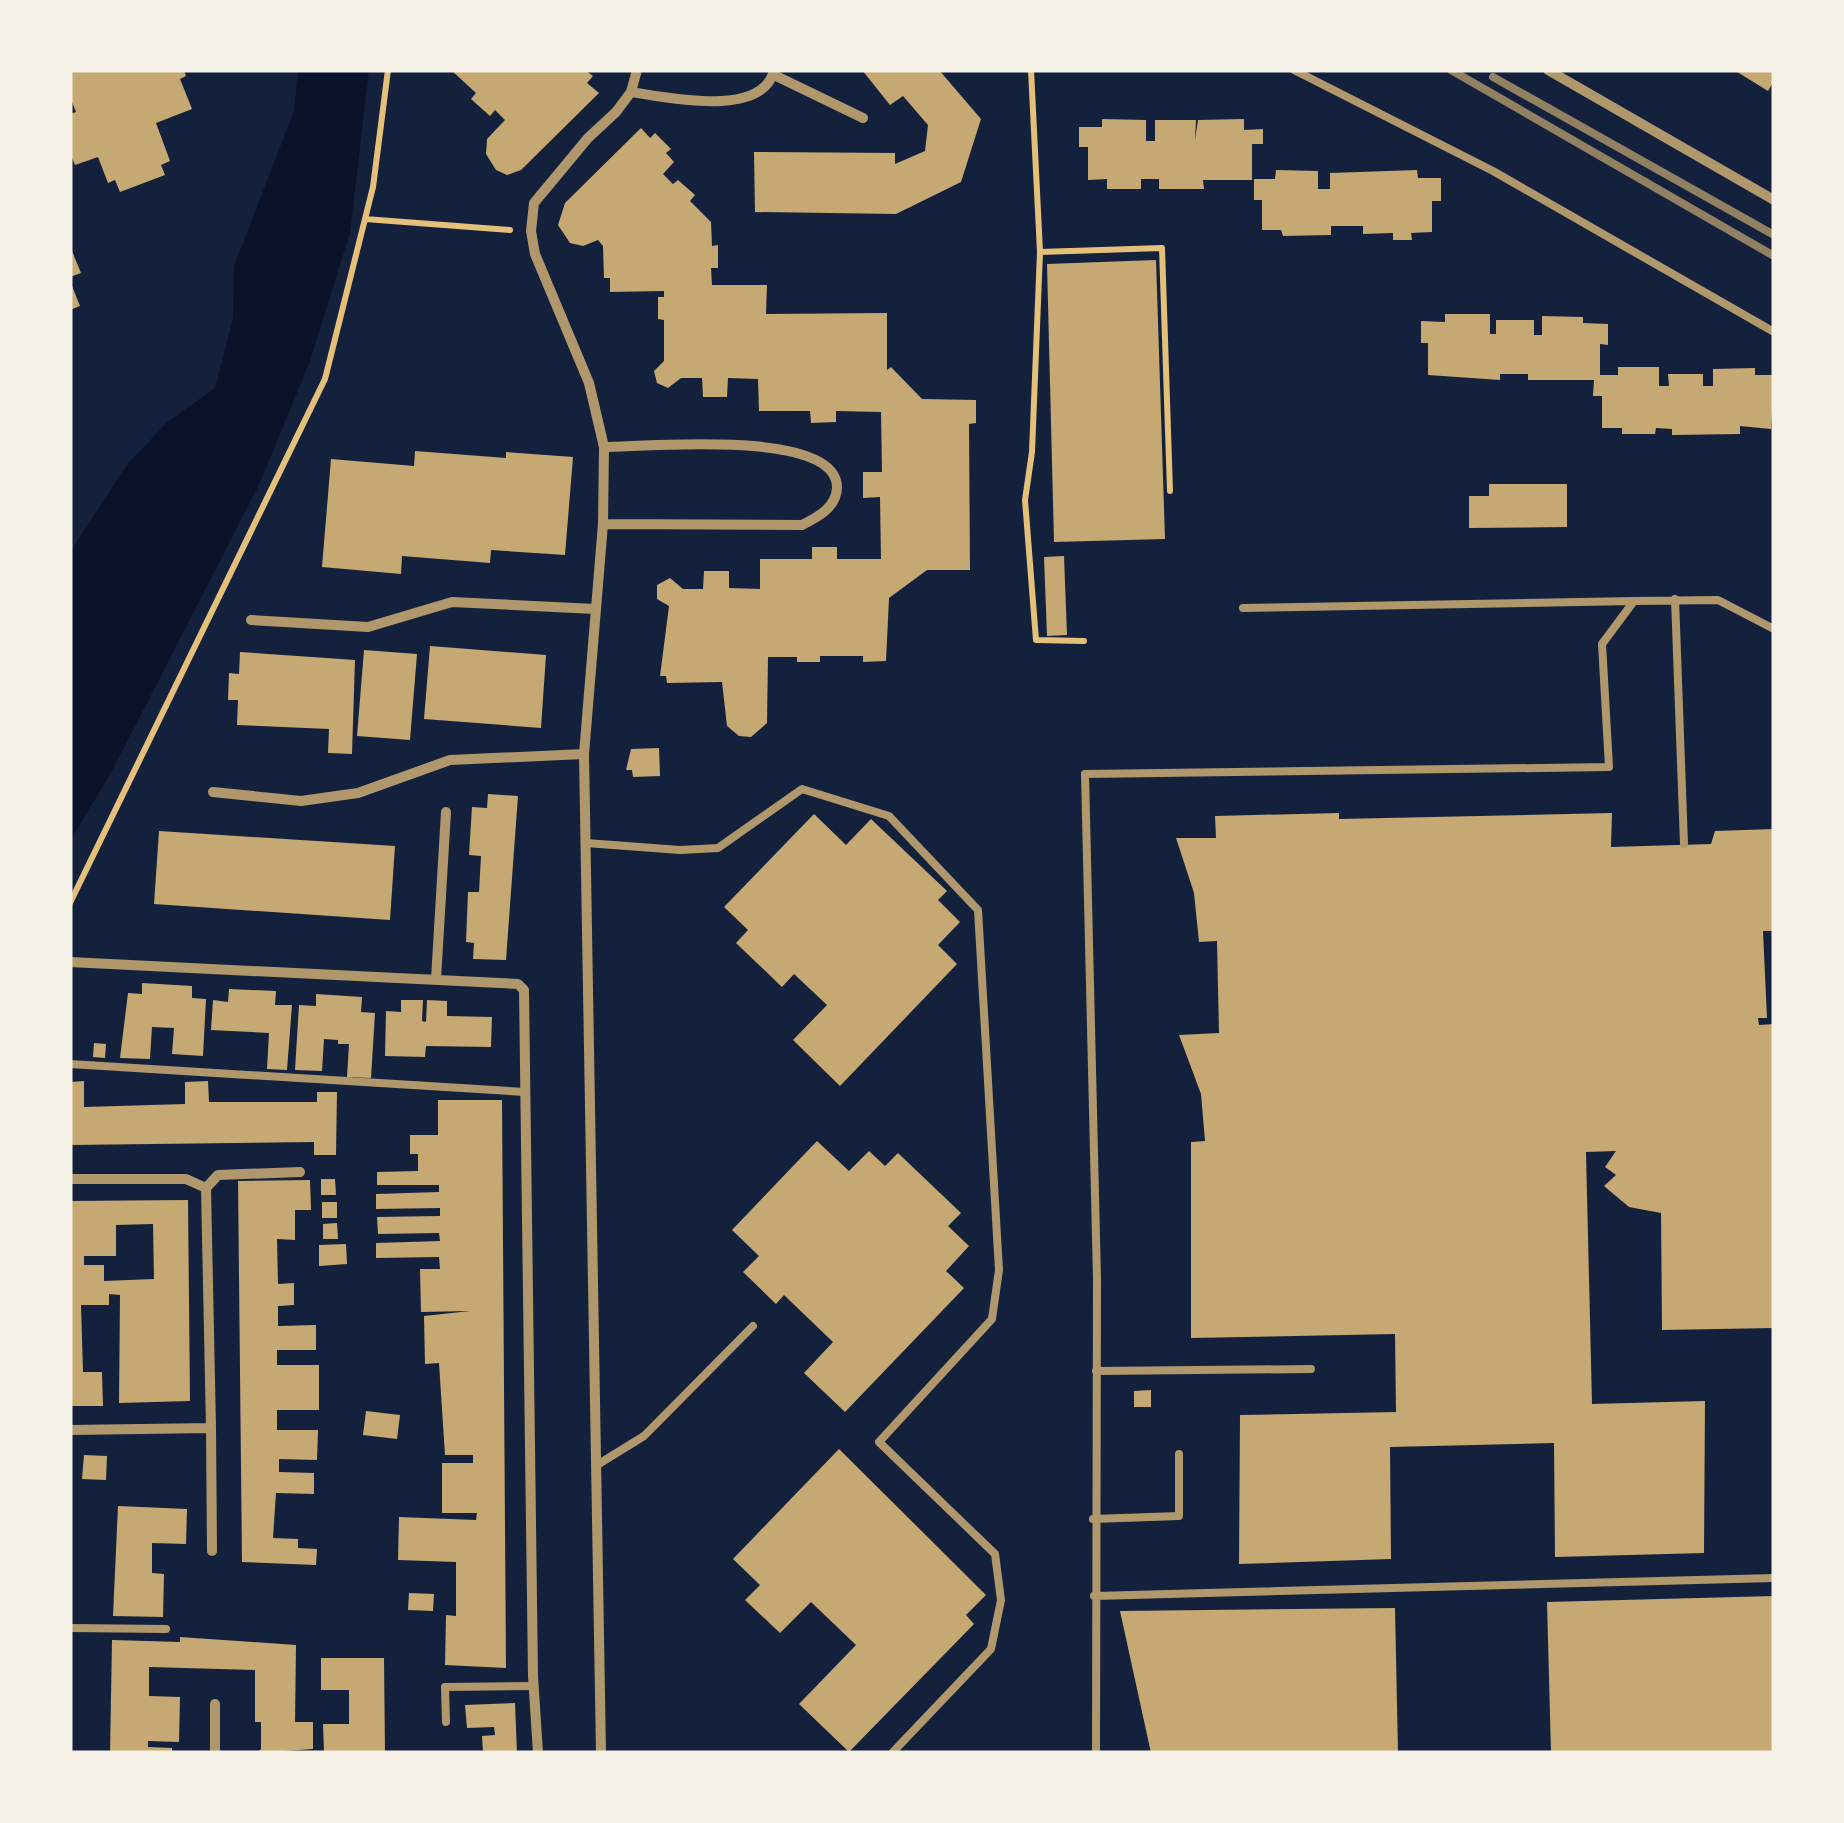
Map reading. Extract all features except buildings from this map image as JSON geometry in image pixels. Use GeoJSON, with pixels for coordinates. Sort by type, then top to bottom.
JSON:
{"type":"FeatureCollection","features":[{"type":"Feature","properties":{"kind":"street"},"geometry":{"type":"LineString","coordinates":[[601,1753],[584,754],[603,524],[604,448],[590,382],[535,254],[531,231],[534,203],[630,92],[637,70]]}},
{"type":"Feature","properties":{"kind":"street"},"geometry":{"type":"LineString","coordinates":[[1548,70],[1774,200]]}},
{"type":"Feature","properties":{"kind":"street"},"geometry":{"type":"LineString","coordinates":[[630,92],[720,102],[757,93],[774,72],[863,118]]}},
{"type":"Feature","properties":{"kind":"street"},"geometry":{"type":"LineString","coordinates":[[603,524],[802,525],[824,514],[837,492],[836,480],[826,463],[800,451],[763,446],[604,448]]}},
{"type":"Feature","properties":{"kind":"street"},"geometry":{"type":"LineString","coordinates":[[251,620],[368,627],[452,602],[595,609]]}},
{"type":"Feature","properties":{"kind":"street"},"geometry":{"type":"LineString","coordinates":[[213,792],[301,800],[358,793],[450,760],[584,754]]}},
{"type":"Feature","properties":{"kind":"street"},"geometry":{"type":"LineString","coordinates":[[436,979],[446,812]]}},
{"type":"Feature","properties":{"kind":"street"},"geometry":{"type":"LineString","coordinates":[[70,962],[518,984],[524,1007],[538,1753]]}},
{"type":"Feature","properties":{"kind":"street"},"geometry":{"type":"LineString","coordinates":[[212,1551],[206,1188],[218,1175],[300,1172]]}},
{"type":"Feature","properties":{"kind":"street"},"geometry":{"type":"LineString","coordinates":[[70,1180],[186,1179],[206,1188]]}},
{"type":"Feature","properties":{"kind":"street"},"geometry":{"type":"LineString","coordinates":[[70,1430],[211,1428]]}},
{"type":"Feature","properties":{"kind":"street"},"geometry":{"type":"LineString","coordinates":[[215,1704],[215,1753]]}},
{"type":"Feature","properties":{"kind":"lane"},"geometry":{"type":"LineString","coordinates":[[1294,70],[1493,171],[1774,332]]}},
{"type":"Feature","properties":{"kind":"lane"},"geometry":{"type":"LineString","coordinates":[[1675,600],[1684,844]]}},
{"type":"Feature","properties":{"kind":"lane"},"geometry":{"type":"LineString","coordinates":[[1243,608],[1718,600],[1774,629]]}},
{"type":"Feature","properties":{"kind":"lane"},"geometry":{"type":"LineString","coordinates":[[1096,1753],[1096,1371],[1085,774],[1609,768],[1602,644],[1634,601]]}},
{"type":"Feature","properties":{"kind":"lane"},"geometry":{"type":"LineString","coordinates":[[586,842],[718,848],[802,789],[888,816],[978,910],[999,1270],[992,1318],[879,1442],[995,1554],[1002,1600],[991,1648],[892,1753]]}},
{"type":"Feature","properties":{"kind":"lane"},"geometry":{"type":"LineString","coordinates":[[70,1064],[525,1092]]}},
{"type":"Feature","properties":{"kind":"lane"},"geometry":{"type":"LineString","coordinates":[[597,1465],[644,1436],[753,1326]]}},
{"type":"Feature","properties":{"kind":"lane"},"geometry":{"type":"LineString","coordinates":[[1096,1371],[1311,1369]]}},
{"type":"Feature","properties":{"kind":"lane"},"geometry":{"type":"LineString","coordinates":[[1093,1519],[1179,1516],[1179,1454]]}},
{"type":"Feature","properties":{"kind":"lane"},"geometry":{"type":"LineString","coordinates":[[1094,1596],[1774,1578]]}},
{"type":"Feature","properties":{"kind":"lane"},"geometry":{"type":"LineString","coordinates":[[70,1628],[166,1629]]}},
{"type":"Feature","properties":{"kind":"lane"},"geometry":{"type":"LineString","coordinates":[[446,1722],[445,1687],[534,1686]]}},
{"type":"Feature","properties":{"kind":"path"},"geometry":{"type":"LineString","coordinates":[[70,902],[325,379],[365,219],[388,70]]}},
{"type":"Feature","properties":{"kind":"path"},"geometry":{"type":"LineString","coordinates":[[1031,70],[1040,252],[1032,452],[1025,500],[1036,640],[1084,641]]}},
{"type":"Feature","properties":{"kind":"path"},"geometry":{"type":"LineString","coordinates":[[365,219],[531,231]]}},
{"type":"Feature","properties":{"kind":"path"},"geometry":{"type":"LineString","coordinates":[[1040,252],[1162,248],[1170,492]]}},
{"type":"Feature","properties":{"kind":"water"},"geometry":{"type":"Polygon","coordinates":[[[298,70],[369,70],[350,233],[310,361],[259,485],[111,773],[70,841],[70,552],[126,466],[167,422],[215,388],[233,318],[234,266],[294,111],[298,70]]]}},
{"type":"Feature","properties":{"kind":"railway"},"geometry":{"type":"LineString","coordinates":[[1451,70],[1774,256]]}},
{"type":"Feature","properties":{"kind":"railway"},"geometry":{"type":"LineString","coordinates":[[1493,77],[1774,235]]}}]}
